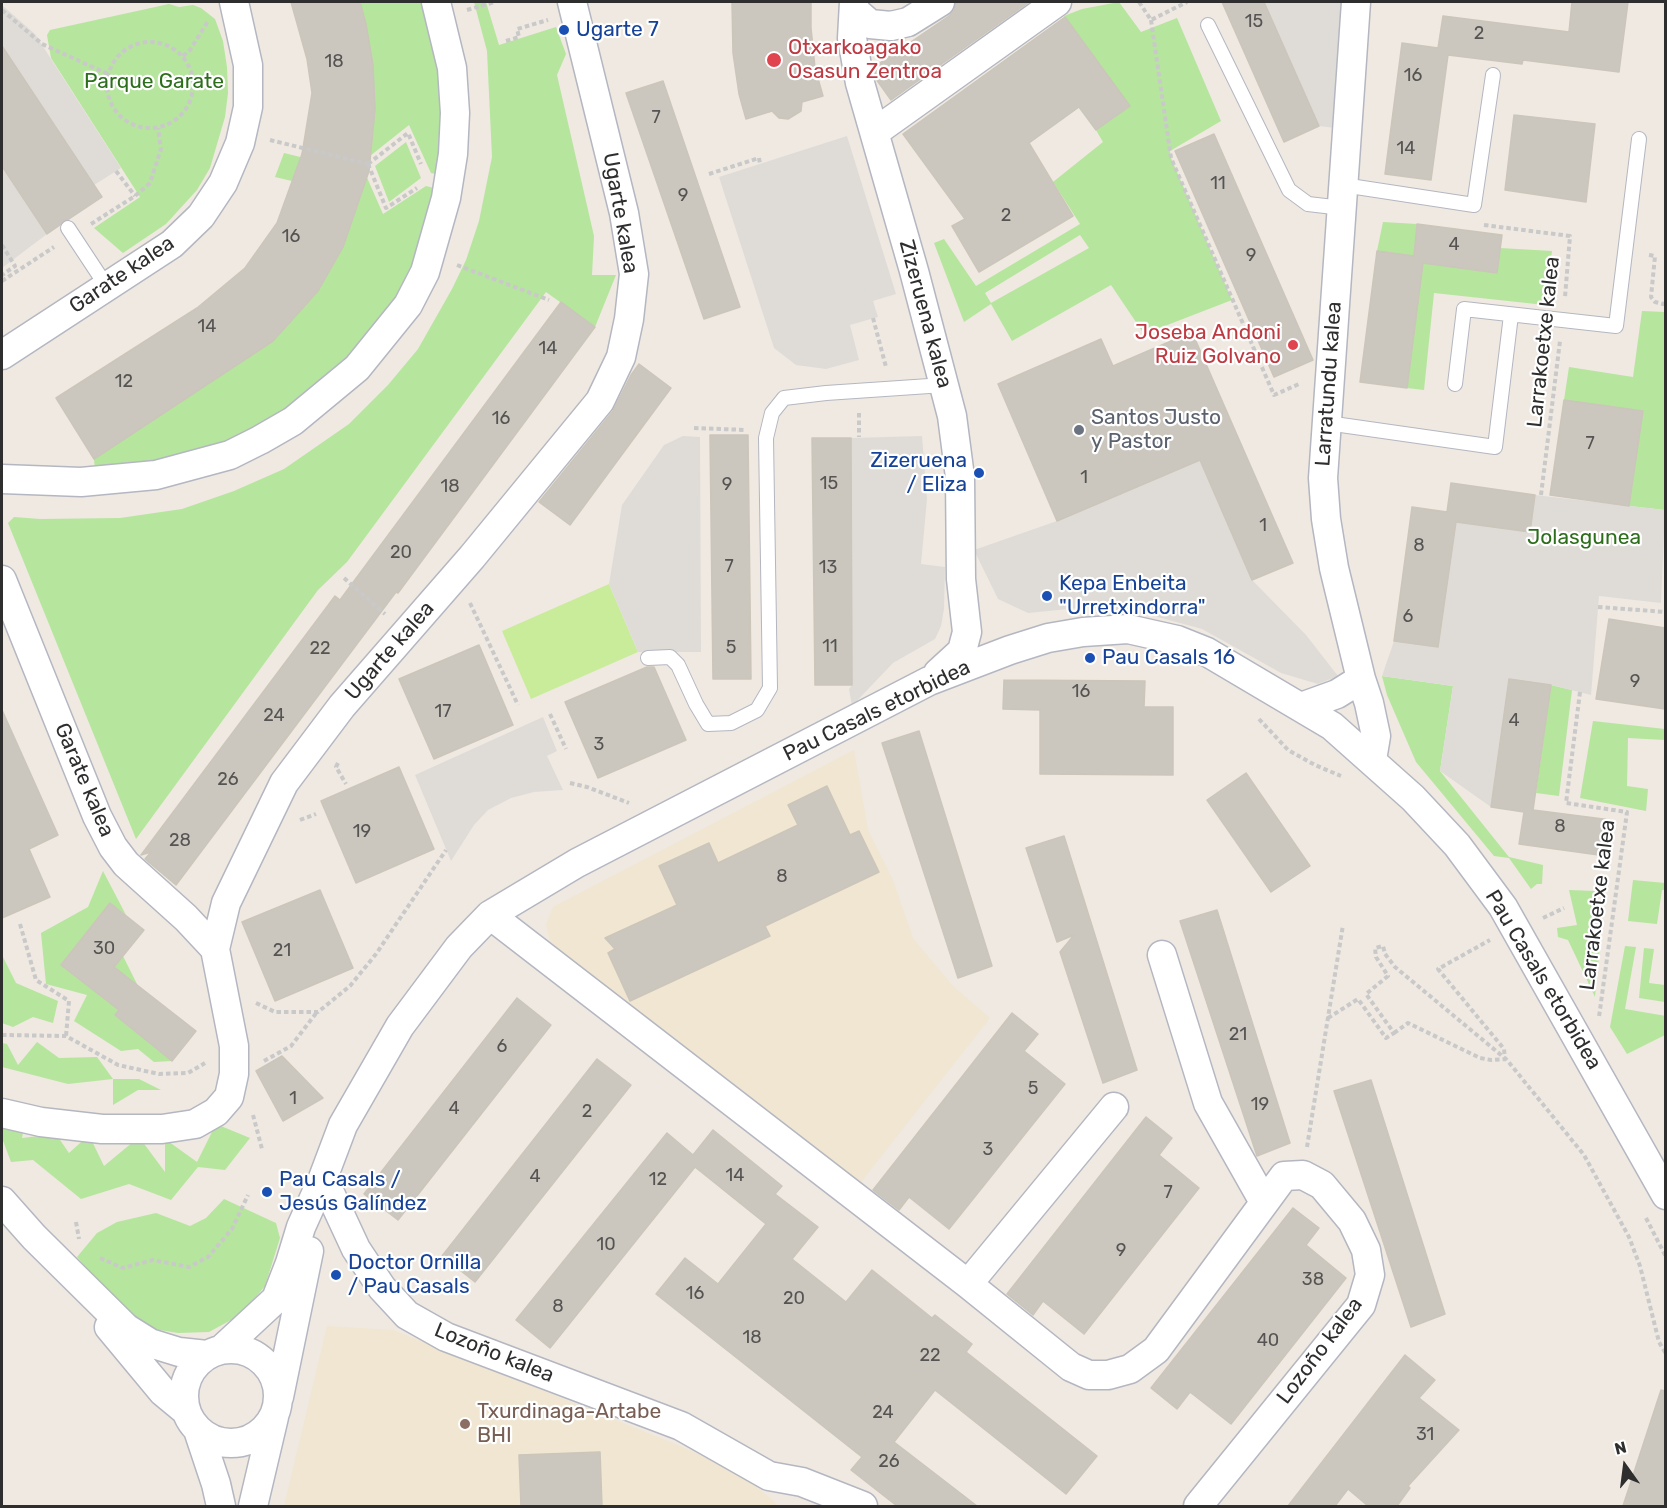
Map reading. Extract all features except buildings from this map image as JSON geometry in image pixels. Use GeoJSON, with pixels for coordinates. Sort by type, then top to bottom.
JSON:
{"type":"FeatureCollection","features":[{"type":"Feature","properties":{"kind":"street"},"geometry":{"type":"LineString","coordinates":[[2,479],[81,482],[156,475],[230,455],[260,441],[293,421],[357,368],[408,305],[425,272],[446,198],[453,154],[452,68],[436,2]]}},
{"type":"Feature","properties":{"kind":"street"},"geometry":{"type":"LineString","coordinates":[[854,6],[870,24],[891,26],[908,22],[940,2]]}},
{"type":"Feature","properties":{"kind":"street"},"geometry":{"type":"LineString","coordinates":[[875,132],[1057,2]]}},
{"type":"Feature","properties":{"kind":"street","name":"Larratundu kalea"},"geometry":{"type":"LineString","coordinates":[[1356,2],[1323,478],[1326,519],[1334,568],[1376,735],[1372,760]]}},
{"type":"Feature","properties":{"kind":"street","name":"Zizeruena kalea"},"geometry":{"type":"LineString","coordinates":[[854,6],[852,38],[860,83],[952,416],[960,477],[960,579],[967,632]]}},
{"type":"Feature","properties":{"kind":"street","name":"Garate kalea"},"geometry":{"type":"LineString","coordinates":[[2,355],[172,244],[201,216],[223,183],[242,133],[248,107],[248,64],[222,8]]}},
{"type":"Feature","properties":{"kind":"street","name":"Ugarte kalea"},"geometry":{"type":"LineString","coordinates":[[2,1113],[41,1122],[102,1129],[162,1129],[195,1124],[216,1112],[229,1097],[234,1074],[234,1046],[215,949],[226,903],[284,783],[342,706],[457,575],[600,401],[621,357],[629,319],[634,274],[624,213],[564,10]]}},
{"type":"Feature","properties":{"kind":"street","name":"Garate kalea"},"geometry":{"type":"LineString","coordinates":[[2,580],[97,816],[113,847],[126,864],[186,918],[215,949]]}},
{"type":"Feature","properties":{"kind":"street","name":"Pau Casals etorbidea"},"geometry":{"type":"LineString","coordinates":[[215,1352],[276,1299],[290,1263],[300,1227],[323,1178],[343,1125],[400,1026],[459,947],[490,915],[577,863],[929,681],[1010,650],[1048,638],[1083,632],[1128,629],[1176,640],[1207,652],[1332,726],[1413,798],[1457,845],[1503,907],[1665,1195]]}},
{"type":"Feature","properties":{"kind":"street"},"geometry":{"type":"LineString","coordinates":[[929,681],[962,651],[967,632],[987,646],[1010,650]]}},
{"type":"Feature","properties":{"kind":"street"},"geometry":{"type":"LineString","coordinates":[[1301,707],[1337,694],[1361,679]]}},
{"type":"Feature","properties":{"kind":"street"},"geometry":{"type":"LineString","coordinates":[[490,915],[1071,1366],[1089,1375],[1108,1375],[1130,1369],[1156,1350],[1284,1176],[1303,1175]]}},
{"type":"Feature","properties":{"kind":"street"},"geometry":{"type":"LineString","coordinates":[[1162,955],[1208,1103],[1264,1202]]}},
{"type":"Feature","properties":{"kind":"street"},"geometry":{"type":"LineString","coordinates":[[968,1284],[1114,1107]]}},
{"type":"Feature","properties":{"kind":"street","name":"Lozoño kalea"},"geometry":{"type":"LineString","coordinates":[[1198,1506],[1360,1305],[1370,1275],[1366,1250],[1352,1221],[1322,1185],[1303,1175]]}},
{"type":"Feature","properties":{"kind":"street","name":"Pau Casals etorbidea"},"geometry":{"type":"LineString","coordinates":[[253,1506],[277,1407],[323,1178]]}},
{"type":"Feature","properties":{"kind":"street","name":"Lozoño kalea"},"geometry":{"type":"LineString","coordinates":[[323,1178],[356,1249],[381,1288],[407,1315],[456,1341],[681,1426],[769,1476],[802,1482],[863,1506]]}},
{"type":"Feature","properties":{"kind":"street"},"geometry":{"type":"LineString","coordinates":[[2,1201],[163,1392],[208,1438],[221,1442],[246,1441],[258,1435],[267,1426],[277,1407],[275,1377],[262,1360],[243,1350],[179,1352],[150,1343],[126,1328],[34,1237]]}},
{"type":"Feature","properties":{"kind":"street"},"geometry":{"type":"LineString","coordinates":[[215,1352],[191,1370],[186,1380],[183,1401],[216,1484],[221,1506]]}},
{"type":"Feature","properties":{"kind":"lane"},"geometry":{"type":"LineString","coordinates":[[1208,25],[1288,190],[1308,204],[1342,197],[1474,205],[1493,75]]}},
{"type":"Feature","properties":{"kind":"lane"},"geometry":{"type":"LineString","coordinates":[[1455,384],[1464,309],[1616,326],[1639,139]]}},
{"type":"Feature","properties":{"kind":"lane"},"geometry":{"type":"LineString","coordinates":[[70,231],[107,287]]}},
{"type":"Feature","properties":{"kind":"lane"},"geometry":{"type":"LineString","coordinates":[[1327,423],[1495,447],[1511,315]]}},
{"type":"Feature","properties":{"kind":"lane"},"geometry":{"type":"LineString","coordinates":[[648,658],[670,657],[678,665],[708,724],[731,723],[757,710],[770,688],[766,438],[772,413],[784,398],[944,385]]}},
{"type":"Feature","properties":{"kind":"path"},"geometry":{"type":"LineString","coordinates":[[1139,2],[1150,20],[1171,158],[1274,395],[1330,371]]}},
{"type":"Feature","properties":{"kind":"path"},"geometry":{"type":"LineString","coordinates":[[1150,20],[1187,2]]}},
{"type":"Feature","properties":{"kind":"path"},"geometry":{"type":"LineString","coordinates":[[183,56],[222,8]]}},
{"type":"Feature","properties":{"kind":"path"},"geometry":{"type":"LineString","coordinates":[[2,10],[42,44],[108,74]]}},
{"type":"Feature","properties":{"kind":"path"},"geometry":{"type":"LineString","coordinates":[[506,41],[519,38],[517,29],[564,10]]}},
{"type":"Feature","properties":{"kind":"path"},"geometry":{"type":"LineString","coordinates":[[140,43],[163,44],[183,56],[193,76],[191,99],[179,118],[169,125],[147,129],[136,127],[118,115],[107,96],[108,74],[113,62],[120,54],[140,43]]}},
{"type":"Feature","properties":{"kind":"path"},"geometry":{"type":"LineString","coordinates":[[2,280],[70,231],[135,196],[150,183],[161,149],[158,128]]}},
{"type":"Feature","properties":{"kind":"path"},"geometry":{"type":"LineString","coordinates":[[242,133],[368,164]]}},
{"type":"Feature","properties":{"kind":"path"},"geometry":{"type":"LineString","coordinates":[[368,164],[408,133],[424,171]]}},
{"type":"Feature","properties":{"kind":"path"},"geometry":{"type":"LineString","coordinates":[[709,174],[759,158],[760,164]]}},
{"type":"Feature","properties":{"kind":"path"},"geometry":{"type":"LineString","coordinates":[[368,164],[386,208],[420,186]]}},
{"type":"Feature","properties":{"kind":"path"},"geometry":{"type":"LineString","coordinates":[[116,171],[135,196]]}},
{"type":"Feature","properties":{"kind":"path","name":"Larrakoetxe kalea"},"geometry":{"type":"LineString","coordinates":[[1492,226],[1570,236],[1563,321],[1541,495]]}},
{"type":"Feature","properties":{"kind":"path"},"geometry":{"type":"LineString","coordinates":[[2,245],[15,266],[2,275]]}},
{"type":"Feature","properties":{"kind":"path"},"geometry":{"type":"LineString","coordinates":[[431,255],[549,300]]}},
{"type":"Feature","properties":{"kind":"path"},"geometry":{"type":"LineString","coordinates":[[1649,255],[1655,256],[1651,297],[1654,302],[1665,303]]}},
{"type":"Feature","properties":{"kind":"path"},"geometry":{"type":"LineString","coordinates":[[873,318],[886,368]]}},
{"type":"Feature","properties":{"kind":"path"},"geometry":{"type":"LineString","coordinates":[[694,428],[768,431]]}},
{"type":"Feature","properties":{"kind":"path"},"geometry":{"type":"LineString","coordinates":[[457,575],[518,705]]}},
{"type":"Feature","properties":{"kind":"path"},"geometry":{"type":"LineString","coordinates":[[344,578],[406,632]]}},
{"type":"Feature","properties":{"kind":"path"},"geometry":{"type":"LineString","coordinates":[[1598,607],[1665,612]]}},
{"type":"Feature","properties":{"kind":"path","name":"Larrakoetxe kalea"},"geometry":{"type":"LineString","coordinates":[[1580,692],[1566,803],[1627,812],[1599,1019]]}},
{"type":"Feature","properties":{"kind":"path"},"geometry":{"type":"LineString","coordinates":[[550,714],[566,749]]}},
{"type":"Feature","properties":{"kind":"path"},"geometry":{"type":"LineString","coordinates":[[1257,717],[1288,750],[1315,765],[1345,777]]}},
{"type":"Feature","properties":{"kind":"path"},"geometry":{"type":"LineString","coordinates":[[570,783],[630,803]]}},
{"type":"Feature","properties":{"kind":"path"},"geometry":{"type":"LineString","coordinates":[[261,1063],[291,1047],[318,1012],[357,978],[447,850]]}},
{"type":"Feature","properties":{"kind":"path"},"geometry":{"type":"LineString","coordinates":[[20,924],[36,980],[69,1001],[66,1036]]}},
{"type":"Feature","properties":{"kind":"path"},"geometry":{"type":"LineString","coordinates":[[1303,1175],[1342,925]]}},
{"type":"Feature","properties":{"kind":"path"},"geometry":{"type":"LineString","coordinates":[[1486,932],[1493,946]]}},
{"type":"Feature","properties":{"kind":"path"},"geometry":{"type":"LineString","coordinates":[[1490,940],[1438,969],[1504,1049],[1505,1059]]}},
{"type":"Feature","properties":{"kind":"path"},"geometry":{"type":"LineString","coordinates":[[1394,1033],[1366,993],[1388,976],[1376,957],[1374,948],[1383,946],[1385,954],[1395,967],[1505,1059],[1584,1155],[1623,1227],[1640,1266],[1654,1323],[1665,1354]]}},
{"type":"Feature","properties":{"kind":"path"},"geometry":{"type":"LineString","coordinates":[[1328,1018],[1358,999],[1386,1038],[1408,1023],[1480,1058],[1505,1059]]}},
{"type":"Feature","properties":{"kind":"path"},"geometry":{"type":"LineString","coordinates":[[251,1001],[275,1012],[318,1012]]}},
{"type":"Feature","properties":{"kind":"path"},"geometry":{"type":"LineString","coordinates":[[2,1035],[66,1036],[118,1065],[159,1074],[188,1073],[207,1062]]}},
{"type":"Feature","properties":{"kind":"path"},"geometry":{"type":"LineString","coordinates":[[92,1255],[123,1268],[153,1260],[189,1267],[208,1257],[232,1229],[248,1195]]}},
{"type":"Feature","properties":{"kind":"path"},"geometry":{"type":"LineString","coordinates":[[1645,1216],[1665,1257]]}},
{"type":"Feature","properties":{"kind":"path"},"geometry":{"type":"LineString","coordinates":[[76,1222],[80,1241]]}},
{"type":"Feature","properties":{"kind":"shaded area"},"geometry":{"type":"Polygon","coordinates":[[[1264,2],[1343,2],[1335,128],[1319,126],[1264,2]]]}},
{"type":"Feature","properties":{"kind":"shaded area"},"geometry":{"type":"Polygon","coordinates":[[[2,5],[35,34],[121,168],[94,185],[2,46],[2,5]]]}},
{"type":"Feature","properties":{"kind":"shaded area"},"geometry":{"type":"Polygon","coordinates":[[[847,136],[896,294],[873,301],[878,317],[850,325],[859,360],[826,369],[796,365],[774,348],[719,177],[847,136]]]}},
{"type":"Feature","properties":{"kind":"shaded area"},"geometry":{"type":"Polygon","coordinates":[[[2,166],[47,234],[2,268],[2,166]]]}},
{"type":"Feature","properties":{"kind":"shaded area"},"geometry":{"type":"Polygon","coordinates":[[[683,436],[700,437],[701,652],[638,652],[609,584],[622,505],[664,445],[683,436]]]}},
{"type":"Feature","properties":{"kind":"shaded area"},"geometry":{"type":"Polygon","coordinates":[[[922,436],[927,499],[921,564],[945,567],[944,609],[941,626],[935,639],[893,663],[852,706],[849,689],[852,685],[851,438],[922,436]]]}},
{"type":"Feature","properties":{"kind":"shaded area"},"geometry":{"type":"Polygon","coordinates":[[[1200,460],[1252,580],[1306,635],[1338,676],[1318,684],[1281,673],[1202,629],[1154,616],[1089,607],[1028,613],[998,599],[974,550],[1057,521],[1200,460]]]}},
{"type":"Feature","properties":{"kind":"shaded area"},"geometry":{"type":"Polygon","coordinates":[[[1535,495],[1665,510],[1661,603],[1599,596],[1591,695],[1551,685],[1509,680],[1491,807],[1440,771],[1453,686],[1382,676],[1394,641],[1438,646],[1456,522],[1530,532],[1535,495]]]}},
{"type":"Feature","properties":{"kind":"shaded area"},"geometry":{"type":"Polygon","coordinates":[[[543,717],[557,751],[547,756],[563,790],[534,792],[511,798],[488,810],[474,825],[451,861],[415,775],[543,717]]]}},
{"type":"Feature","properties":{"kind":"shaded area"},"geometry":{"type":"Polygon","coordinates":[[[854,750],[868,830],[893,880],[913,938],[952,985],[990,1018],[858,1186],[550,942],[546,924],[553,907],[854,750]]]}},
{"type":"Feature","properties":{"kind":"shaded area","name":"Txurdinaga-Artabe BHI"},"geometry":{"type":"Polygon","coordinates":[[[327,1326],[393,1330],[685,1448],[741,1474],[775,1502],[776,1506],[284,1506],[327,1326]]]}},
{"type":"Feature","properties":{"kind":"green space"},"geometry":{"type":"Polygon","coordinates":[[[360,2],[429,2],[447,65],[440,175],[431,173],[409,125],[370,156],[375,109],[373,65],[360,2]]]}},
{"type":"Feature","properties":{"kind":"green space"},"geometry":{"type":"Polygon","coordinates":[[[474,2],[486,2],[499,45],[556,27],[566,54],[557,75],[594,236],[592,275],[616,275],[595,327],[546,292],[347,562],[318,590],[136,839],[8,523],[14,517],[120,518],[182,509],[234,491],[284,469],[349,424],[388,385],[418,349],[452,289],[466,260],[479,221],[492,157],[487,51],[474,2]]]}},
{"type":"Feature","properties":{"kind":"green space"},"geometry":{"type":"Polygon","coordinates":[[[1119,2],[1141,32],[1177,18],[1221,121],[1170,151],[1171,158],[1232,300],[1144,334],[1111,285],[1012,341],[991,304],[964,322],[934,243],[944,239],[976,286],[1080,224],[1053,182],[1103,142],[1096,130],[1129,106],[1064,16],[1082,9],[1119,2]],[[1080,235],[985,293],[991,303],[1089,248],[1080,235]]]}},
{"type":"Feature","properties":{"kind":"green space","name":"Parque Garate"},"geometry":{"type":"Polygon","coordinates":[[[169,4],[179,7],[193,5],[215,19],[223,41],[227,67],[228,93],[225,117],[210,168],[197,190],[166,224],[123,253],[94,228],[140,197],[51,58],[47,35],[50,30],[169,4]]]}},
{"type":"Feature","properties":{"kind":"green space"},"geometry":{"type":"Polygon","coordinates":[[[406,142],[421,178],[389,202],[375,166],[406,142]]]}},
{"type":"Feature","properties":{"kind":"green space"},"geometry":{"type":"Polygon","coordinates":[[[284,153],[365,173],[383,214],[426,186],[434,188],[425,237],[397,302],[353,356],[313,393],[255,430],[205,451],[147,465],[95,471],[94,459],[273,341],[318,291],[343,247],[362,192],[296,173],[292,181],[275,177],[284,153]]]}},
{"type":"Feature","properties":{"kind":"green space"},"geometry":{"type":"Polygon","coordinates":[[[1383,222],[1417,224],[1414,256],[1377,251],[1383,222]]]}},
{"type":"Feature","properties":{"kind":"green space"},"geometry":{"type":"Polygon","coordinates":[[[1500,248],[1552,251],[1545,305],[1434,293],[1424,390],[1407,388],[1423,263],[1497,273],[1500,248]]]}},
{"type":"Feature","properties":{"kind":"green space"},"geometry":{"type":"Polygon","coordinates":[[[1642,311],[1665,312],[1665,510],[1629,506],[1643,411],[1564,400],[1569,367],[1633,377],[1642,311]]]}},
{"type":"Feature","properties":{"kind":"green space"},"geometry":{"type":"Polygon","coordinates":[[[609,584],[638,652],[531,699],[502,631],[609,584]]]}},
{"type":"Feature","properties":{"kind":"green space"},"geometry":{"type":"Polygon","coordinates":[[[1382,676],[1453,686],[1440,771],[1509,857],[1543,865],[1542,884],[1537,884],[1531,889],[1509,858],[1494,856],[1416,762],[1387,695],[1382,676]]]}},
{"type":"Feature","properties":{"kind":"green space"},"geometry":{"type":"Polygon","coordinates":[[[1551,685],[1572,690],[1559,796],[1536,793],[1551,685]]]}},
{"type":"Feature","properties":{"kind":"green space"},"geometry":{"type":"Polygon","coordinates":[[[1593,721],[1665,729],[1665,740],[1628,738],[1627,786],[1648,789],[1646,811],[1580,798],[1593,721]]]}},
{"type":"Feature","properties":{"kind":"green space"},"geometry":{"type":"Polygon","coordinates":[[[103,871],[126,915],[110,903],[61,965],[95,991],[123,956],[138,986],[115,1015],[172,1061],[154,1062],[138,1049],[121,1051],[74,1021],[87,995],[46,984],[41,933],[88,907],[103,871]]]}},
{"type":"Feature","properties":{"kind":"green space"},"geometry":{"type":"Polygon","coordinates":[[[1633,880],[1665,883],[1657,924],[1628,921],[1633,880]]]}},
{"type":"Feature","properties":{"kind":"green space"},"geometry":{"type":"Polygon","coordinates":[[[1569,890],[1595,891],[1592,932],[1601,934],[1595,997],[1568,940],[1558,937],[1557,928],[1577,925],[1569,890]]]}},
{"type":"Feature","properties":{"kind":"green space"},"geometry":{"type":"Polygon","coordinates":[[[1625,946],[1636,947],[1625,1009],[1666,1016],[1665,1035],[1627,1054],[1610,1027],[1625,946]]]}},
{"type":"Feature","properties":{"kind":"green space"},"geometry":{"type":"Polygon","coordinates":[[[1644,948],[1654,949],[1649,983],[1665,985],[1665,1002],[1639,998],[1644,948]]]}},
{"type":"Feature","properties":{"kind":"green space"},"geometry":{"type":"Polygon","coordinates":[[[2,955],[16,983],[58,1001],[53,1023],[33,1017],[13,1027],[2,1023],[2,955]]]}},
{"type":"Feature","properties":{"kind":"green space"},"geometry":{"type":"Polygon","coordinates":[[[37,1042],[59,1058],[97,1057],[113,1079],[68,1084],[2,1067],[2,1043],[7,1044],[18,1065],[37,1042]]]}},
{"type":"Feature","properties":{"kind":"green space"},"geometry":{"type":"Polygon","coordinates":[[[113,1079],[139,1079],[161,1090],[138,1090],[113,1105],[113,1079]]]}},
{"type":"Feature","properties":{"kind":"green space"},"geometry":{"type":"Polygon","coordinates":[[[2,1123],[24,1127],[22,1138],[56,1134],[69,1153],[89,1135],[104,1166],[139,1137],[165,1172],[165,1139],[197,1162],[216,1124],[250,1138],[225,1170],[198,1167],[171,1200],[129,1184],[81,1199],[33,1160],[11,1162],[2,1138],[2,1123]]]}},
{"type":"Feature","properties":{"kind":"green space"},"geometry":{"type":"Polygon","coordinates":[[[224,1199],[276,1223],[280,1238],[265,1286],[242,1314],[209,1332],[178,1333],[147,1328],[112,1297],[77,1257],[97,1233],[117,1222],[156,1213],[190,1226],[206,1218],[224,1199]]]}},
{"type":"Feature","properties":{"kind":"place","name":"Ugarte 7"},"geometry":{"type":"Point","coordinates":[564,30]}},
{"type":"Feature","properties":{"kind":"place","name":"Otxarkoagako Osasun Zentroa"},"geometry":{"type":"Point","coordinates":[774,60]}},
{"type":"Feature","properties":{"kind":"place","name":"Joseba Andoni Ruiz Golvano"},"geometry":{"type":"Point","coordinates":[1293,345]}},
{"type":"Feature","properties":{"kind":"place","name":"Santos Justo y Pastor"},"geometry":{"type":"Point","coordinates":[1079,430]}},
{"type":"Feature","properties":{"kind":"place","name":"Zizeruena / Eliza"},"geometry":{"type":"Point","coordinates":[979,473]}},
{"type":"Feature","properties":{"kind":"place","name":"Kepa Enbeita \"Urretxindorra\""},"geometry":{"type":"Point","coordinates":[1047,596]}},
{"type":"Feature","properties":{"kind":"place","name":"Pau Casals 16"},"geometry":{"type":"Point","coordinates":[1090,658]}},
{"type":"Feature","properties":{"kind":"place","name":"Pau Casals / Jesús Galíndez"},"geometry":{"type":"Point","coordinates":[267,1192]}},
{"type":"Feature","properties":{"kind":"place","name":"Doctor Ornilla / Pau Casals"},"geometry":{"type":"Point","coordinates":[336,1275]}},
{"type":"Feature","properties":{"kind":"place","name":"Txurdinaga-Artabe BHI"},"geometry":{"type":"Point","coordinates":[465,1424]}},
{"type":"Feature","properties":{"kind":"park label","name":"Jolasgunea"},"geometry":{"type":"Point","coordinates":[1584,538]}}]}
